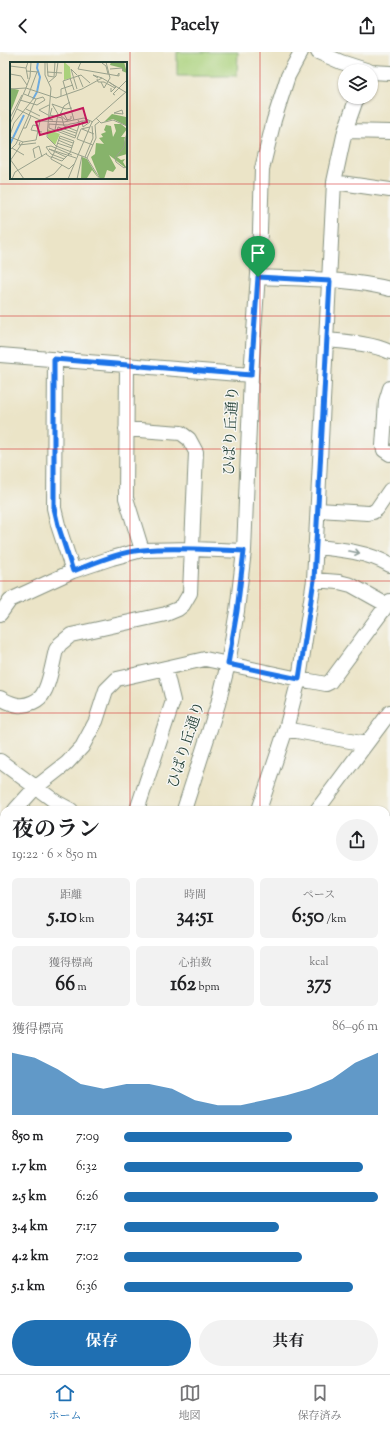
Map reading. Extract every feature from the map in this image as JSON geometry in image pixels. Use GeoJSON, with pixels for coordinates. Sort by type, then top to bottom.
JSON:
{"type":"FeatureCollection","features":[{"type":"Feature","properties":{"kind":"street","name":"ひばり丘通り"},"geometry":{"type":"LineString","coordinates":[[185,806],[206,744],[228,664],[237,611],[244,551],[251,375],[258,277],[262,169],[274,120],[288,76],[301,52]]}},
{"type":"Feature","properties":{"kind":"street"},"geometry":{"type":"LineString","coordinates":[[318,52],[345,57],[358,64]]}},
{"type":"Feature","properties":{"kind":"street"},"geometry":{"type":"LineString","coordinates":[[378,72],[390,73]]}},
{"type":"Feature","properties":{"kind":"street"},"geometry":{"type":"LineString","coordinates":[[260,806],[286,729],[299,679],[314,580],[334,182],[345,130],[354,104]]}},
{"type":"Feature","properties":{"kind":"street"},"geometry":{"type":"LineString","coordinates":[[345,130],[390,132]]}},
{"type":"Feature","properties":{"kind":"street"},"geometry":{"type":"LineString","coordinates":[[334,182],[390,190]]}},
{"type":"Feature","properties":{"kind":"street"},"geometry":{"type":"LineString","coordinates":[[258,277],[364,284],[390,289]]}},
{"type":"Feature","properties":{"kind":"street"},"geometry":{"type":"LineString","coordinates":[[326,340],[362,344],[377,347],[390,352]]}},
{"type":"Feature","properties":{"kind":"street"},"geometry":{"type":"LineString","coordinates":[[0,355],[251,375]]}},
{"type":"Feature","properties":{"kind":"street"},"geometry":{"type":"LineString","coordinates":[[54,359],[54,508],[73,571]]}},
{"type":"Feature","properties":{"kind":"street"},"geometry":{"type":"LineString","coordinates":[[127,365],[126,498],[142,550]]}},
{"type":"Feature","properties":{"kind":"street"},"geometry":{"type":"LineString","coordinates":[[390,388],[386,401],[383,446],[384,450],[390,454]]}},
{"type":"Feature","properties":{"kind":"street"},"geometry":{"type":"LineString","coordinates":[[0,698],[19,705],[32,703],[39,698],[44,692],[56,650],[60,644],[71,635],[166,614],[178,609],[187,600],[190,593],[193,549],[197,460],[196,452],[186,436],[178,432],[126,429]]}},
{"type":"Feature","properties":{"kind":"street"},"geometry":{"type":"LineString","coordinates":[[318,510],[373,512],[390,490]]}},
{"type":"Feature","properties":{"kind":"street"},"geometry":{"type":"LineString","coordinates":[[315,547],[359,553],[390,565]]}},
{"type":"Feature","properties":{"kind":"street"},"geometry":{"type":"LineString","coordinates":[[0,614],[10,600],[73,571],[142,550],[193,549],[244,551]]}},
{"type":"Feature","properties":{"kind":"street"},"geometry":{"type":"LineString","coordinates":[[19,806],[35,788],[67,763],[82,747],[96,721],[106,690],[122,677],[205,659],[326,684],[330,682],[389,603],[351,585],[339,582],[314,580]]}},
{"type":"Feature","properties":{"kind":"street"},"geometry":{"type":"LineString","coordinates":[[138,806],[173,701],[165,668]]}},
{"type":"Feature","properties":{"kind":"street"},"geometry":{"type":"LineString","coordinates":[[320,806],[390,712]]}},
{"type":"Feature","properties":{"kind":"street"},"geometry":{"type":"LineString","coordinates":[[286,729],[366,744]]}},
{"type":"Feature","properties":{"kind":"street"},"geometry":{"type":"LineString","coordinates":[[0,761],[35,788],[64,806]]}},
{"type":"Feature","properties":{"kind":"green space"},"geometry":{"type":"Polygon","coordinates":[[[177,52],[238,52],[237,76],[177,76],[177,52]]]}},
{"type":"Feature","properties":{"kind":"route"},"geometry":{"type":"LineString","coordinates":[[258,277],[330,281],[314,580],[299,679],[228,664],[237,611],[244,551],[193,549],[142,550],[73,571],[54,508],[54,359],[251,375],[258,277]]}}]}
